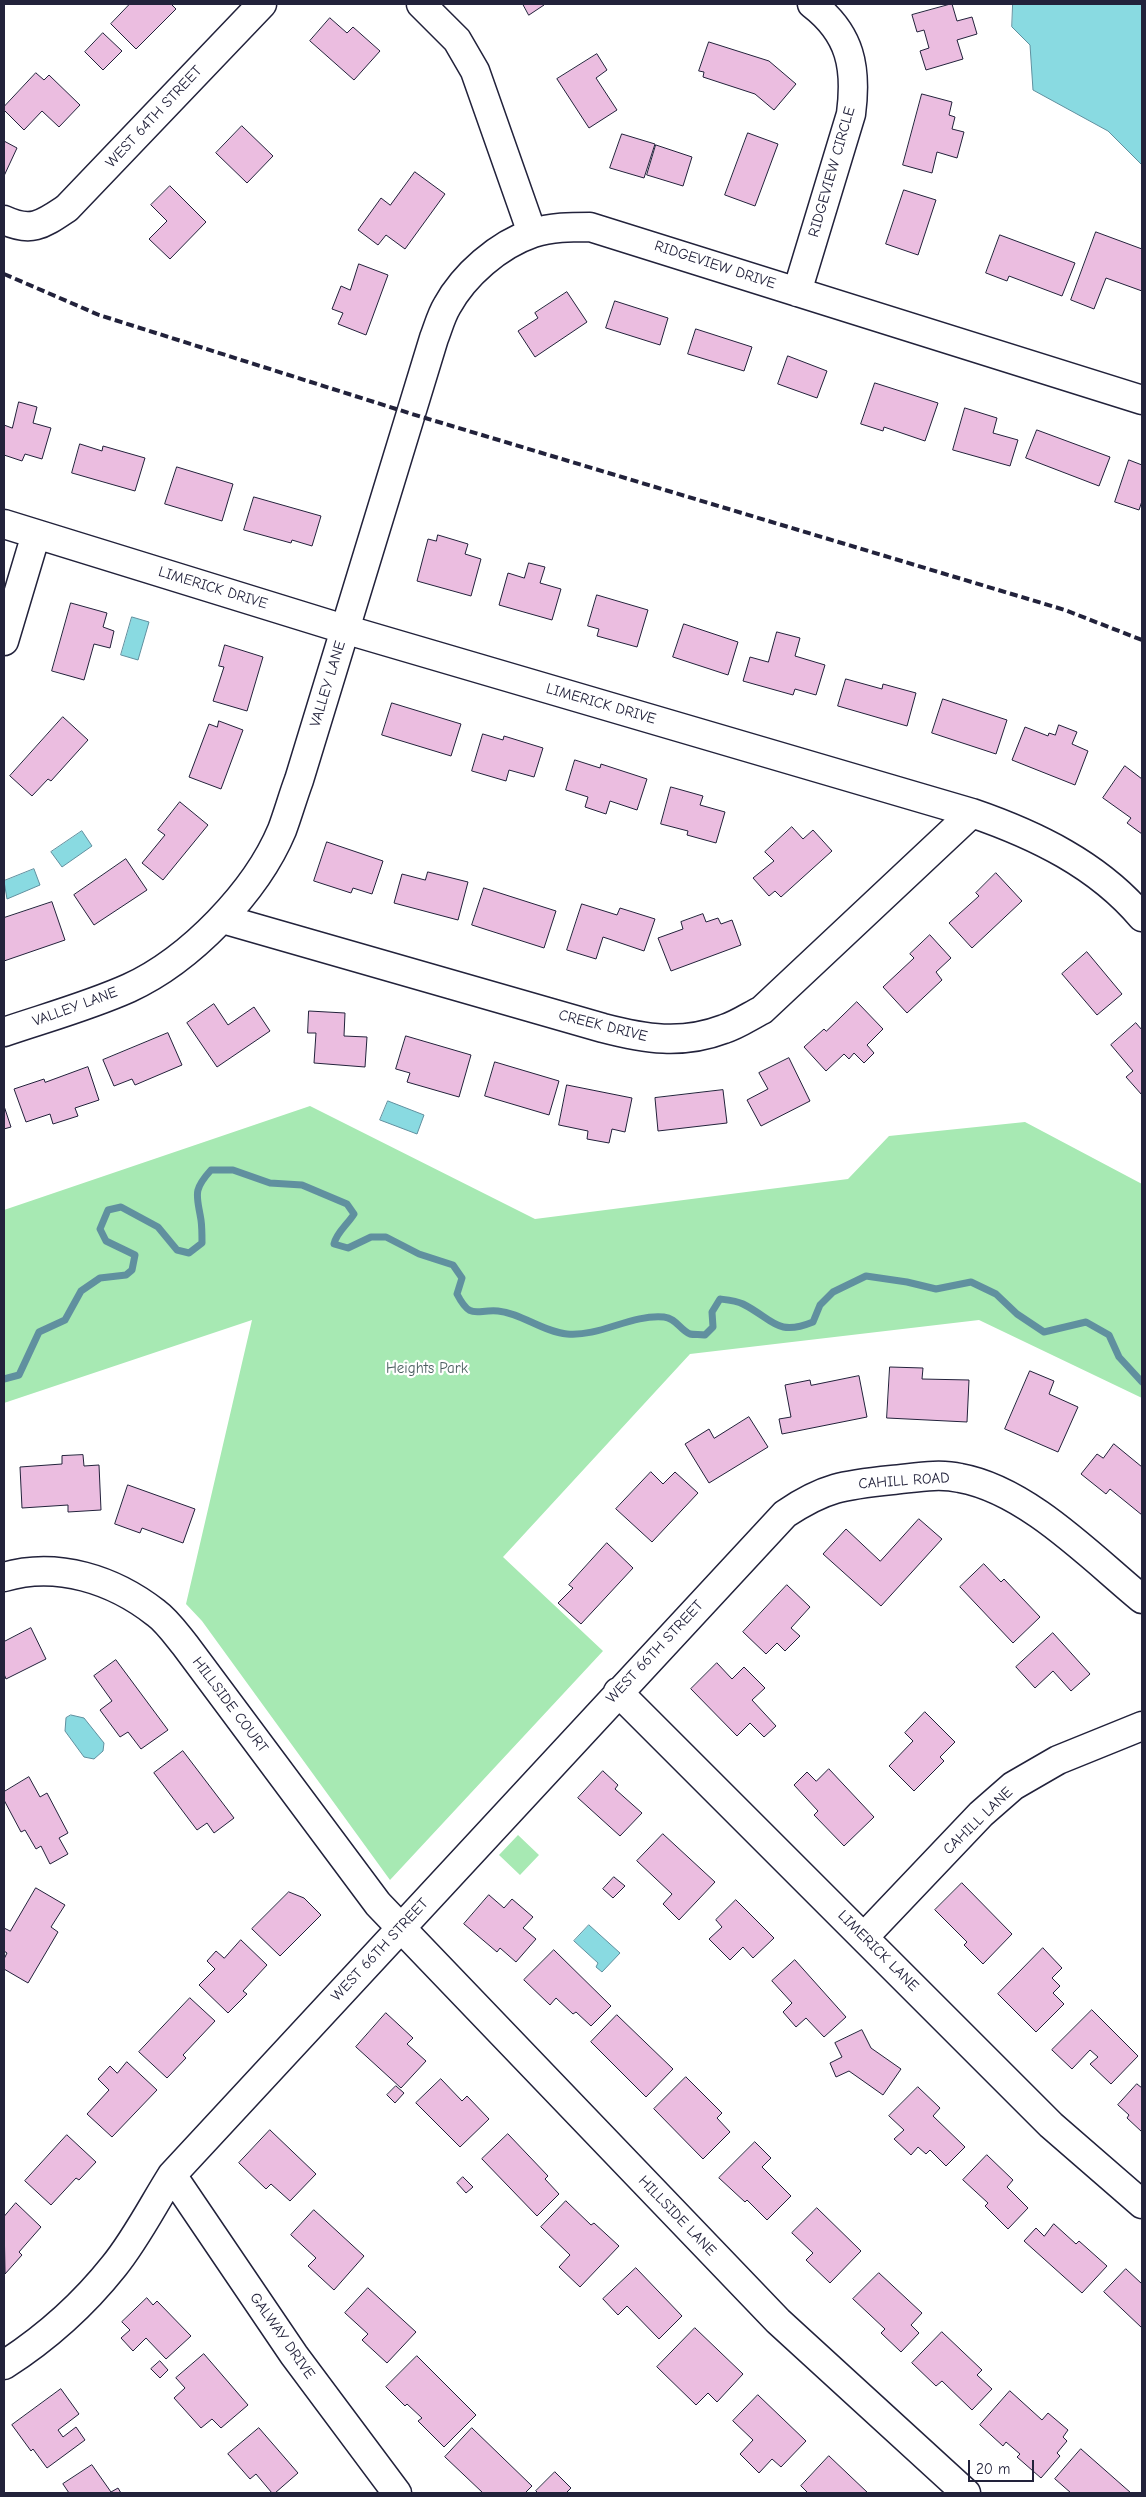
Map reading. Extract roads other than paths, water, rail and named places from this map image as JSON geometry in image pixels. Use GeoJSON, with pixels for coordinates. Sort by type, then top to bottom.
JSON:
{"type":"FeatureCollection","features":[{"type":"Feature","properties":{"kind":"street","name":"WEST 64TH STREET"},"geometry":{"type":"LineString","coordinates":[[4,220],[19,227],[41,225],[68,208],[262,4]]}},
{"type":"Feature","properties":{"kind":"street"},"geometry":{"type":"LineString","coordinates":[[421,4],[457,40],[475,70],[532,233]]}},
{"type":"Feature","properties":{"kind":"street","name":"RIDGEVIEW CIRCLE"},"geometry":{"type":"LineString","coordinates":[[797,292],[851,114],[855,88],[852,61],[841,37],[826,15],[812,4]]}},
{"type":"Feature","properties":{"kind":"street","name":"RIDGEVIEW DRIVE"},"geometry":{"type":"LineString","coordinates":[[532,233],[561,227],[590,227],[1142,400]]}},
{"type":"Feature","properties":{"kind":"street","name":"VALLEY LANE"},"geometry":{"type":"LineString","coordinates":[[4,1032],[130,988],[178,959],[223,919],[254,879],[281,831],[434,338],[446,306],[468,277],[493,254],[532,233]]}},
{"type":"Feature","properties":{"kind":"street","name":"LIMERICK DRIVE"},"geometry":{"type":"LineString","coordinates":[[4,524],[344,629],[972,813],[1036,837],[1078,862],[1118,891],[1142,917]]}},
{"type":"Feature","properties":{"kind":"street"},"geometry":{"type":"LineString","coordinates":[[4,641],[36,534]]}},
{"type":"Feature","properties":{"kind":"street","name":"CREEK DRIVE"},"geometry":{"type":"LineString","coordinates":[[223,919],[603,1028],[643,1038],[685,1039],[725,1029],[762,1010],[972,813]]}},
{"type":"Feature","properties":{"kind":"street","name":"CAHILL ROAD"},"geometry":{"type":"LineString","coordinates":[[762,1536],[785,1514],[810,1497],[838,1486],[929,1476],[959,1477],[988,1485],[1016,1498],[1042,1516],[1142,1599]]}},
{"type":"Feature","properties":{"kind":"street","name":"WEST 66TH STREET"},"geometry":{"type":"LineString","coordinates":[[4,2364],[30,2348],[76,2309],[115,2264],[172,2176],[762,1536]]}},
{"type":"Feature","properties":{"kind":"street","name":"HILLSIDE COURT"},"geometry":{"type":"LineString","coordinates":[[4,1576],[48,1572],[88,1576],[125,1592],[158,1614],[185,1645],[378,1904],[401,1928]]}},
{"type":"Feature","properties":{"kind":"street","name":"LIMERICK LANE"},"geometry":{"type":"LineString","coordinates":[[618,1692],[1051,2125],[1142,2204]]}},
{"type":"Feature","properties":{"kind":"street","name":"CAHILL LANE"},"geometry":{"type":"LineString","coordinates":[[864,1937],[981,1814],[1012,1786],[1058,1760],[1142,1726]]}},
{"type":"Feature","properties":{"kind":"street","name":"HILLSIDE LANE"},"geometry":{"type":"LineString","coordinates":[[401,1928],[778,2321],[966,2493]]}},
{"type":"Feature","properties":{"kind":"street","name":"GALWAY DRIVE"},"geometry":{"type":"LineString","coordinates":[[172,2176],[294,2355],[397,2493]]}},
{"type":"Feature","properties":{"kind":"water"},"geometry":{"type":"Polygon","coordinates":[[[1013,4],[1142,4],[1142,165],[1108,131],[1033,90],[1030,45],[1012,27],[1013,4]]]}},
{"type":"Feature","properties":{"kind":"water"},"geometry":{"type":"Polygon","coordinates":[[[132,617],[149,622],[138,660],[121,655],[132,617]]]}},
{"type":"Feature","properties":{"kind":"water"},"geometry":{"type":"Polygon","coordinates":[[[82,831],[92,846],[62,867],[51,852],[82,831]]]}},
{"type":"Feature","properties":{"kind":"water"},"geometry":{"type":"Polygon","coordinates":[[[34,869],[40,885],[7,899],[4,881],[34,869]]]}},
{"type":"Feature","properties":{"kind":"water"},"geometry":{"type":"Polygon","coordinates":[[[388,1101],[424,1115],[417,1134],[380,1120],[388,1101]]]}},
{"type":"Feature","properties":{"kind":"water"},"geometry":{"type":"Polygon","coordinates":[[[71,1715],[84,1718],[104,1743],[103,1751],[94,1759],[84,1757],[65,1731],[66,1718],[71,1715]]]}},
{"type":"Feature","properties":{"kind":"water"},"geometry":{"type":"Polygon","coordinates":[[[589,1925],[620,1953],[602,1972],[596,1967],[598,1963],[574,1941],[589,1925]]]}},
{"type":"Feature","properties":{"kind":"waterway"},"geometry":{"type":"LineString","coordinates":[[4,1379],[19,1375],[39,1332],[65,1320],[81,1291],[100,1278],[126,1275],[132,1270],[135,1255],[106,1241],[100,1229],[108,1210],[121,1207],[158,1227],[177,1250],[189,1253],[202,1243],[197,1199],[198,1188],[211,1170],[233,1170],[270,1183],[302,1185],[347,1204],[354,1214],[340,1232],[334,1244],[348,1248],[371,1237],[386,1237],[419,1254],[453,1265],[462,1278],[457,1294],[470,1311],[507,1312],[558,1333],[579,1334],[640,1319],[664,1317],[672,1320],[690,1334],[705,1335],[713,1327],[712,1312],[720,1299],[741,1303],[775,1324],[791,1328],[813,1322],[820,1305],[833,1292],[866,1276],[907,1282],[936,1289],[971,1282],[996,1294],[1017,1314],[1044,1332],[1086,1322],[1109,1335],[1119,1357],[1142,1382]]}},
{"type":"Feature","properties":{"kind":"railway"},"geometry":{"type":"LineString","coordinates":[[4,274],[99,315],[412,414],[1065,610],[1142,640]]}},
{"type":"Feature","properties":{"kind":"park label","name":"Heights Park"},"geometry":{"type":"Point","coordinates":[427,1369]}}]}
